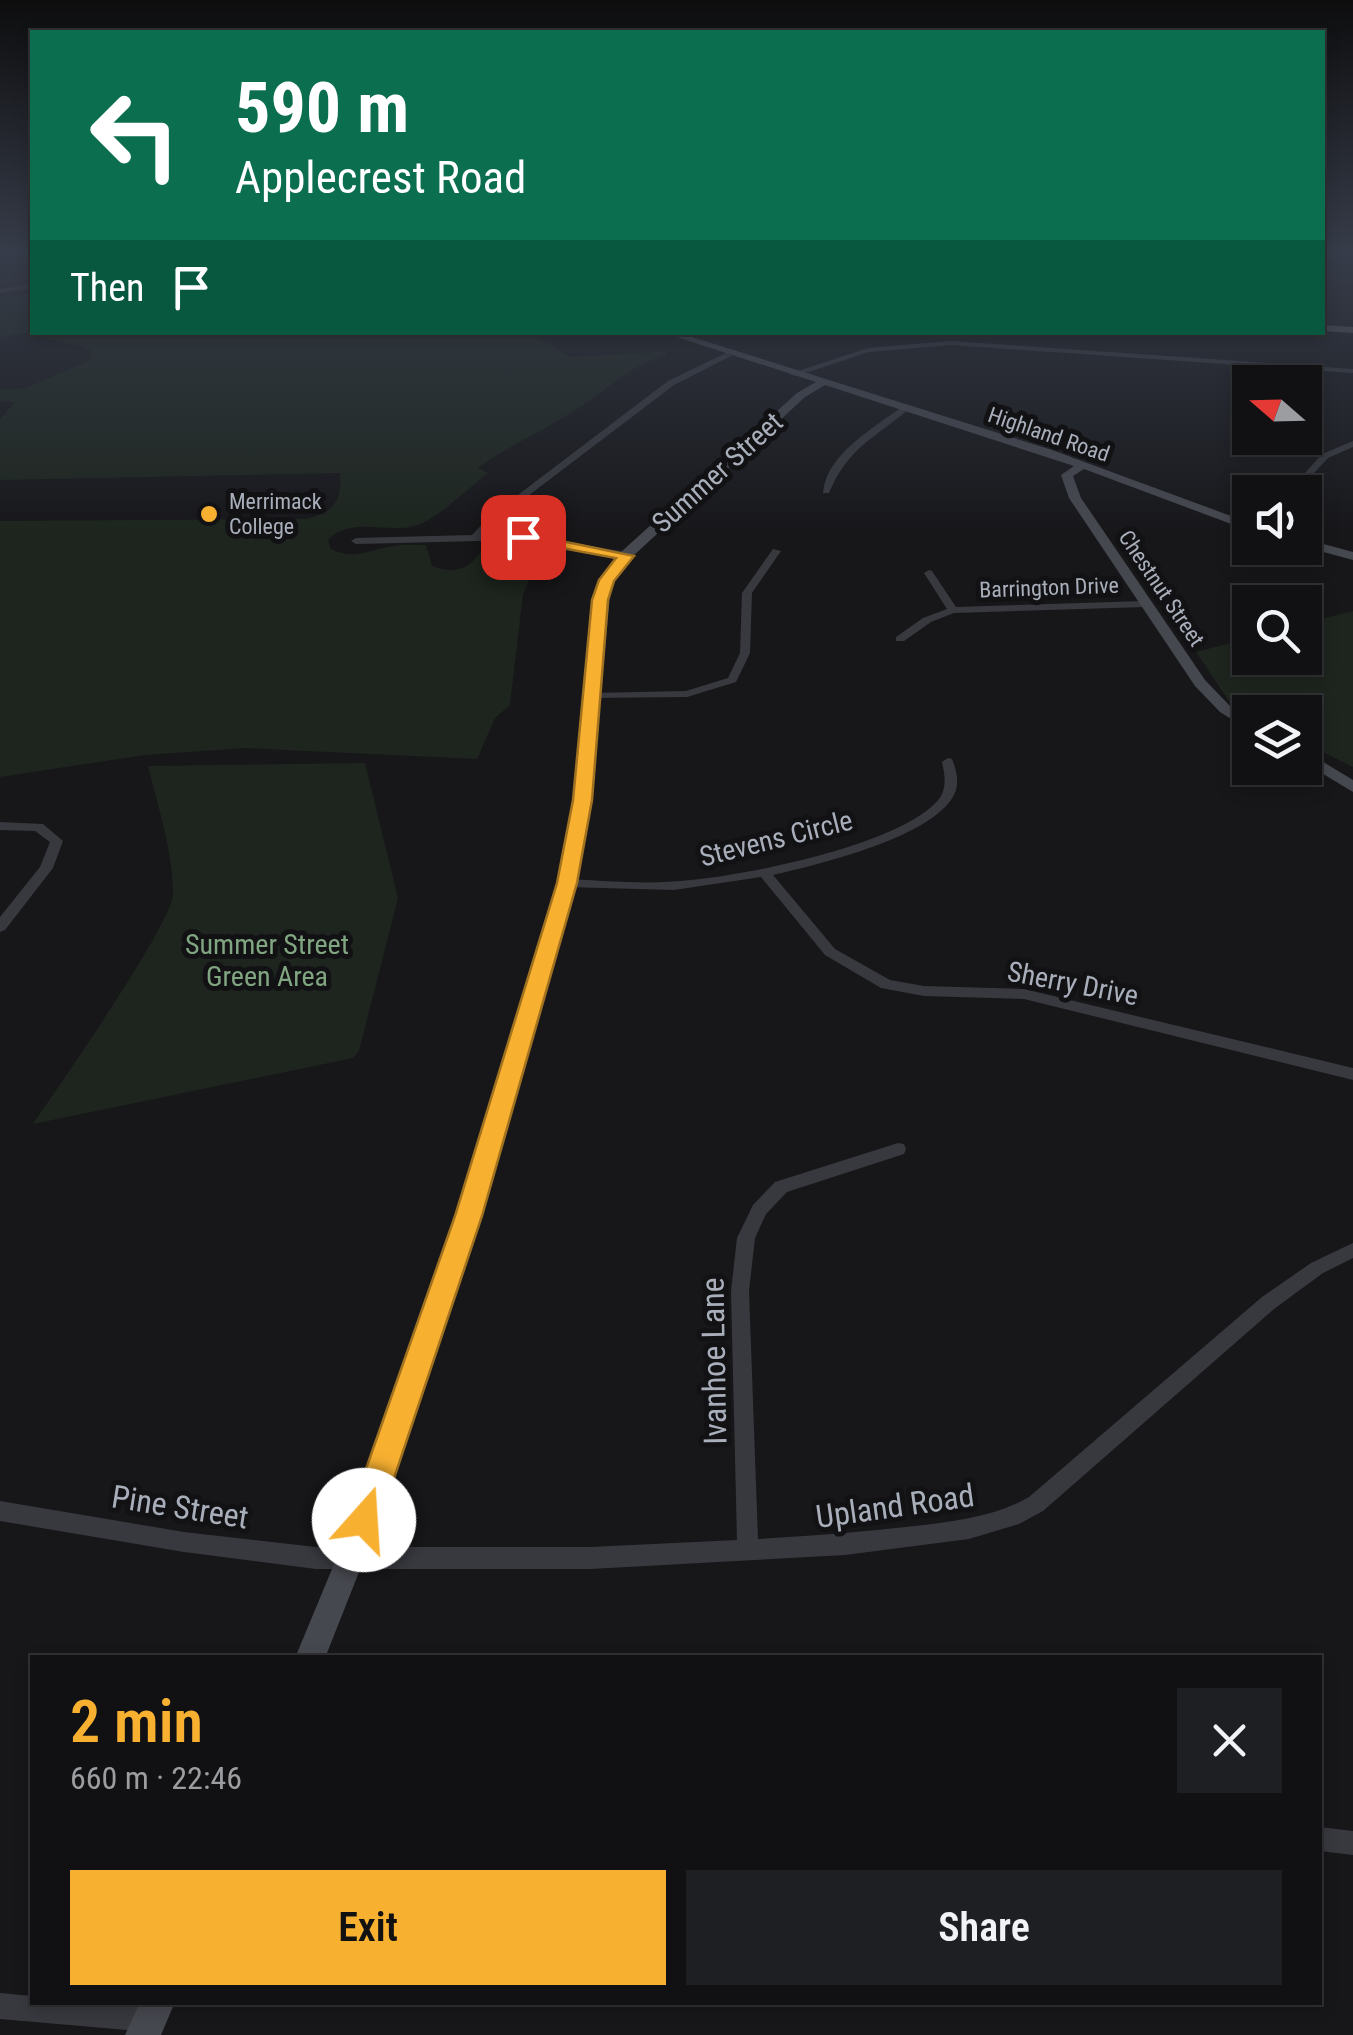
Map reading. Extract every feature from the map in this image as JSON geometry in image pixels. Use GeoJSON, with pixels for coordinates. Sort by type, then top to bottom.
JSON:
{"type":"FeatureCollection","features":[{"type":"Feature","properties":{"kind":"street","name":"Highland Road"},"geometry":{"type":"LineString","coordinates":[[701,345],[1084,465],[1232,521]]}},
{"type":"Feature","properties":{"kind":"street"},"geometry":{"type":"LineString","coordinates":[[794,374],[868,350],[928,345]]}},
{"type":"Feature","properties":{"kind":"street"},"geometry":{"type":"LineString","coordinates":[[979,345],[1353,371]]}},
{"type":"Feature","properties":{"kind":"street"},"geometry":{"type":"LineString","coordinates":[[476,536],[492,518],[671,383],[723,353]]}},
{"type":"Feature","properties":{"kind":"street","name":"Summer Street"},"geometry":{"type":"LineString","coordinates":[[311,1655],[351,1557],[468,1216],[567,883],[582,800],[602,590],[626,556],[795,400],[822,383]]}},
{"type":"Feature","properties":{"kind":"street"},"geometry":{"type":"LineString","coordinates":[[826,491],[829,479],[845,457],[906,408]]}},
{"type":"Feature","properties":{"kind":"street"},"geometry":{"type":"LineString","coordinates":[[1308,475],[1325,456],[1353,444]]}},
{"type":"Feature","properties":{"kind":"street","name":"Chestnut Street"},"geometry":{"type":"LineString","coordinates":[[1084,465],[1067,476],[1070,490],[1200,683],[1232,714]]}},
{"type":"Feature","properties":{"kind":"street"},"geometry":{"type":"LineString","coordinates":[[356,541],[476,536],[545,539],[626,556]]}},
{"type":"Feature","properties":{"kind":"street"},"geometry":{"type":"LineString","coordinates":[[1322,548],[1353,556]]}},
{"type":"Feature","properties":{"kind":"street"},"geometry":{"type":"LineString","coordinates":[[592,696],[687,694],[732,680],[745,653],[747,593],[776,551]]}},
{"type":"Feature","properties":{"kind":"street","name":"Barrington Drive"},"geometry":{"type":"LineString","coordinates":[[929,573],[953,610]]}},
{"type":"Feature","properties":{"kind":"street","name":"Barrington Drive"},"geometry":{"type":"LineString","coordinates":[[900,639],[927,620],[953,610],[1145,604]]}},
{"type":"Feature","properties":{"kind":"street","name":"Stevens Circle"},"geometry":{"type":"LineString","coordinates":[[567,883],[673,886],[764,872],[854,847],[918,823],[947,796],[952,774],[948,762]]}},
{"type":"Feature","properties":{"kind":"street"},"geometry":{"type":"LineString","coordinates":[[1322,767],[1353,787]]}},
{"type":"Feature","properties":{"kind":"street"},"geometry":{"type":"LineString","coordinates":[[0,826],[38,827],[57,841],[46,868],[0,927]]}},
{"type":"Feature","properties":{"kind":"street","name":"Sherry Drive"},"geometry":{"type":"LineString","coordinates":[[764,872],[830,952],[886,984],[924,991],[1024,994],[1353,1074]]}},
{"type":"Feature","properties":{"kind":"street","name":"Ivanhoe Lane"},"geometry":{"type":"LineString","coordinates":[[748,1548],[740,1291],[746,1238],[760,1210],[782,1187],[898,1149]]}},
{"type":"Feature","properties":{"kind":"street","name":"Upland Road"},"geometry":{"type":"LineString","coordinates":[[351,1557],[655,1558],[748,1548],[818,1548],[968,1529],[1019,1514],[1145,1412],[1268,1303],[1317,1268],[1353,1250]]}},
{"type":"Feature","properties":{"kind":"street","name":"Pine Street"},"geometry":{"type":"LineString","coordinates":[[0,1511],[222,1548],[316,1558],[351,1557]]}},
{"type":"Feature","properties":{"kind":"street"},"geometry":{"type":"LineString","coordinates":[[1322,1839],[1353,1843]]}},
{"type":"Feature","properties":{"kind":"street"},"geometry":{"type":"LineString","coordinates":[[0,2006],[151,2019]]}},
{"type":"Feature","properties":{"kind":"green space","name":"Merrimack College"},"geometry":{"type":"Polygon","coordinates":[[[72,345],[550,345],[570,357],[664,351],[667,355],[632,370],[567,415],[478,468],[488,473],[426,521],[407,527],[348,529],[328,540],[331,549],[348,554],[397,545],[426,545],[432,566],[450,570],[465,567],[487,541],[505,542],[498,562],[527,561],[541,542],[565,545],[551,563],[534,569],[523,594],[510,705],[495,718],[477,759],[245,748],[145,755],[0,777],[0,521],[306,519],[330,509],[338,498],[340,473],[0,480],[0,419],[15,402],[0,401],[0,390],[26,388],[91,360],[90,350],[72,345]]]}},
{"type":"Feature","properties":{"kind":"green space"},"geometry":{"type":"Polygon","coordinates":[[[1353,611],[1353,767],[1322,752],[1322,695],[1232,695],[1232,706],[1196,652],[1232,643],[1232,675],[1322,675],[1322,619],[1353,611]]]}},
{"type":"Feature","properties":{"kind":"green space","name":"Summer Street Green Area"},"geometry":{"type":"Polygon","coordinates":[[[365,763],[398,898],[359,1051],[353,1058],[33,1124],[112,1007],[168,911],[173,894],[170,862],[148,766],[365,763]]]}},
{"type":"Feature","properties":{"kind":"place","name":"Merrimack College"},"geometry":{"type":"Point","coordinates":[209,514]}},
{"type":"Feature","properties":{"kind":"route"},"geometry":{"type":"LineString","coordinates":[[364,1520],[468,1216],[567,883],[582,800],[600,600],[606,580],[626,556],[523,537]]}}]}
